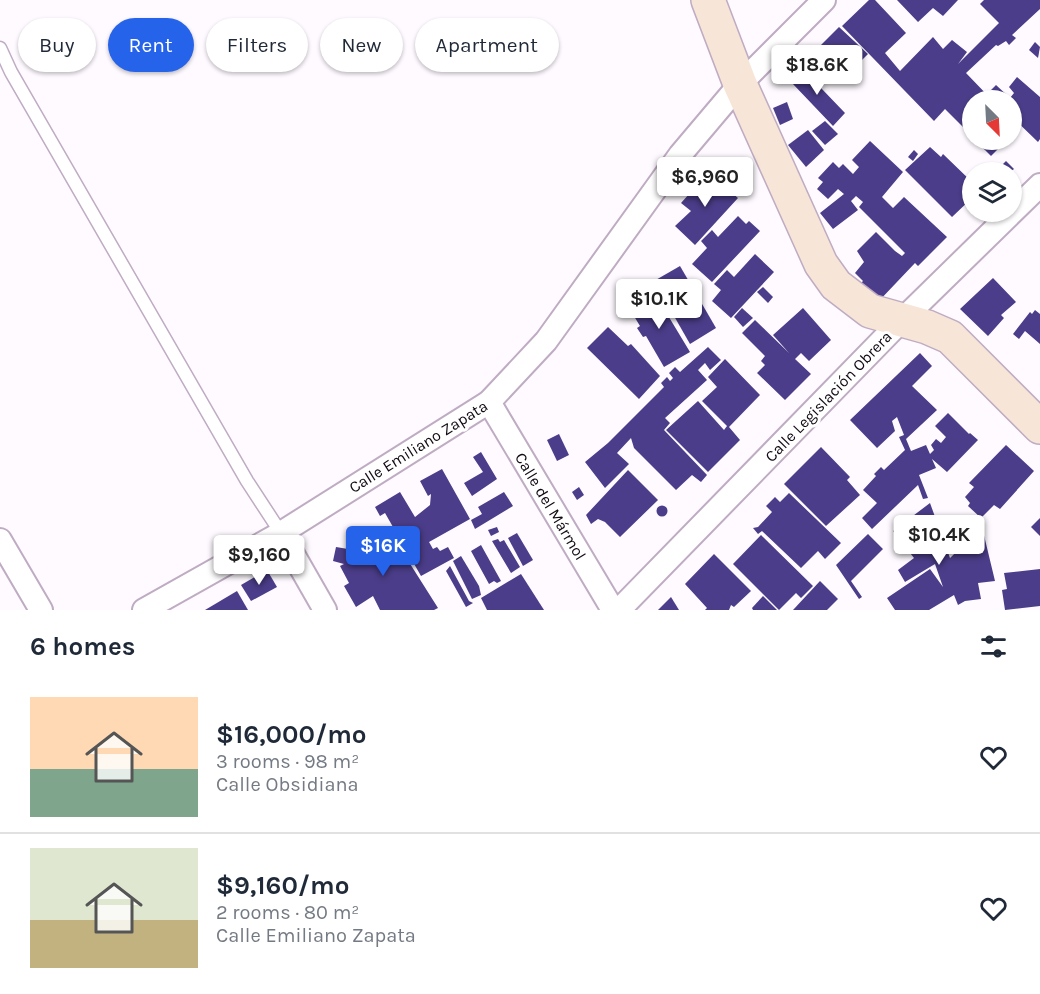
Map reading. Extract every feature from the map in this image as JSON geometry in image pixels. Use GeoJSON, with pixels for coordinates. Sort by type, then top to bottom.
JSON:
{"type":"FeatureCollection","features":[{"type":"Feature","properties":{"kind":"street"},"geometry":{"type":"LineString","coordinates":[[708,0],[740,84],[821,264],[836,285],[870,311],[927,327],[950,338],[1040,427]]}},
{"type":"Feature","properties":{"kind":"street","name":"Calle Emiliano Zapata"},"geometry":{"type":"LineString","coordinates":[[144,610],[281,533],[489,402],[546,341],[680,155],[740,84],[824,0]]}},
{"type":"Feature","properties":{"kind":"street","name":"Calle Legislación Obrera"},"geometry":{"type":"LineString","coordinates":[[619,610],[901,321],[1040,185]]}},
{"type":"Feature","properties":{"kind":"street","name":"Calle del Mármol"},"geometry":{"type":"LineString","coordinates":[[489,402],[613,610]]}},
{"type":"Feature","properties":{"kind":"street"},"geometry":{"type":"LineString","coordinates":[[281,533],[325,610]]}},
{"type":"Feature","properties":{"kind":"street"},"geometry":{"type":"LineString","coordinates":[[0,540],[41,610]]}},
{"type":"Feature","properties":{"kind":"lane"},"geometry":{"type":"LineString","coordinates":[[0,48],[235,460],[281,533]]}},
{"type":"Feature","properties":{"kind":"building"},"geometry":{"type":"Polygon","coordinates":[[[869,0],[875,0],[906,33],[885,53],[900,71],[933,37],[943,49],[952,40],[967,52],[958,64],[999,23],[980,4],[984,0],[1040,0],[1040,9],[1012,35],[1016,38],[1009,45],[1006,41],[996,45],[966,73],[982,90],[962,90],[962,126],[945,109],[934,121],[842,26],[869,0]]]}},
{"type":"Feature","properties":{"kind":"building"},"geometry":{"type":"Polygon","coordinates":[[[897,0],[958,0],[943,16],[933,8],[918,22],[897,0]]]}},
{"type":"Feature","properties":{"kind":"building"},"geometry":{"type":"Polygon","coordinates":[[[839,27],[868,54],[850,72],[846,67],[841,72],[817,49],[839,27]]]}},
{"type":"Feature","properties":{"kind":"building"},"geometry":{"type":"Polygon","coordinates":[[[1035,42],[1040,47],[1038,58],[1029,50],[1035,42]]]}},
{"type":"Feature","properties":{"kind":"building"},"geometry":{"type":"Polygon","coordinates":[[[797,63],[845,113],[833,126],[792,83],[799,75],[792,68],[797,63]]]}},
{"type":"Feature","properties":{"kind":"building"},"geometry":{"type":"Polygon","coordinates":[[[1017,77],[1040,97],[1040,139],[1038,142],[1022,127],[1022,90],[1012,90],[1009,87],[1017,77]]]}},
{"type":"Feature","properties":{"kind":"building"},"geometry":{"type":"Polygon","coordinates":[[[996,85],[1001,90],[991,90],[996,85]]]}},
{"type":"Feature","properties":{"kind":"building"},"geometry":{"type":"Polygon","coordinates":[[[787,102],[793,119],[780,125],[773,108],[787,102]]]}},
{"type":"Feature","properties":{"kind":"building"},"geometry":{"type":"Polygon","coordinates":[[[825,121],[838,134],[825,145],[812,131],[825,121]]]}},
{"type":"Feature","properties":{"kind":"building"},"geometry":{"type":"Polygon","coordinates":[[[808,130],[824,150],[806,167],[788,145],[808,130]]]}},
{"type":"Feature","properties":{"kind":"building"},"geometry":{"type":"Polygon","coordinates":[[[870,141],[903,172],[882,197],[893,208],[904,197],[947,237],[918,266],[915,263],[877,303],[860,284],[863,281],[855,273],[864,262],[857,251],[876,232],[895,251],[902,256],[905,253],[859,207],[863,202],[856,196],[851,201],[858,210],[833,229],[820,213],[844,194],[838,189],[828,199],[817,189],[823,182],[818,178],[833,162],[839,168],[843,164],[853,174],[859,167],[852,160],[870,141]]]}},
{"type":"Feature","properties":{"kind":"building"},"geometry":{"type":"Polygon","coordinates":[[[930,147],[941,157],[943,154],[962,172],[962,208],[952,217],[905,170],[930,147]]]}},
{"type":"Feature","properties":{"kind":"building"},"geometry":{"type":"Polygon","coordinates":[[[914,150],[918,154],[913,161],[908,157],[914,150]]]}},
{"type":"Feature","properties":{"kind":"building"},"geometry":{"type":"Polygon","coordinates":[[[985,150],[997,150],[991,156],[985,150]]]}},
{"type":"Feature","properties":{"kind":"building"},"geometry":{"type":"Polygon","coordinates":[[[708,173],[738,198],[695,245],[675,226],[691,211],[681,203],[708,173]]]}},
{"type":"Feature","properties":{"kind":"building"},"geometry":{"type":"Polygon","coordinates":[[[738,216],[746,224],[749,221],[760,231],[712,282],[692,264],[707,248],[701,241],[712,230],[718,237],[738,216]]]}},
{"type":"Feature","properties":{"kind":"building"},"geometry":{"type":"Polygon","coordinates":[[[755,254],[774,272],[731,318],[712,301],[721,290],[714,284],[727,270],[734,277],[755,254]]]}},
{"type":"Feature","properties":{"kind":"building"},"geometry":{"type":"Polygon","coordinates":[[[680,266],[716,328],[690,344],[654,281],[680,266]]]}},
{"type":"Feature","properties":{"kind":"building"},"geometry":{"type":"Polygon","coordinates":[[[993,278],[1016,302],[1001,315],[1004,318],[988,336],[960,309],[993,278]]]}},
{"type":"Feature","properties":{"kind":"building"},"geometry":{"type":"Polygon","coordinates":[[[763,287],[773,297],[768,303],[757,292],[763,287]]]}},
{"type":"Feature","properties":{"kind":"building"},"geometry":{"type":"Polygon","coordinates":[[[655,294],[690,352],[664,367],[646,336],[643,337],[637,328],[640,326],[629,308],[655,294]]]}},
{"type":"Feature","properties":{"kind":"building"},"geometry":{"type":"Polygon","coordinates":[[[742,308],[753,318],[743,327],[734,317],[742,308]]]}},
{"type":"Feature","properties":{"kind":"building"},"geometry":{"type":"Polygon","coordinates":[[[803,308],[831,340],[809,361],[801,353],[795,359],[811,374],[785,400],[757,373],[765,365],[761,361],[765,356],[742,333],[755,320],[789,353],[773,335],[803,308]]]}},
{"type":"Feature","properties":{"kind":"building"},"geometry":{"type":"Polygon","coordinates":[[[1035,310],[1040,314],[1040,344],[1025,331],[1019,339],[1013,334],[1030,312],[1032,314],[1035,310]]]}},
{"type":"Feature","properties":{"kind":"building"},"geometry":{"type":"Polygon","coordinates":[[[608,327],[628,346],[631,344],[660,376],[639,399],[587,348],[608,327]]]}},
{"type":"Feature","properties":{"kind":"building"},"geometry":{"type":"Polygon","coordinates":[[[708,347],[721,360],[710,370],[705,363],[698,370],[707,380],[665,418],[670,423],[664,430],[707,475],[701,482],[692,475],[676,490],[634,448],[631,438],[617,453],[629,464],[605,488],[585,462],[608,443],[664,387],[661,383],[667,377],[670,381],[673,378],[669,373],[675,367],[680,372],[708,347]]]}},
{"type":"Feature","properties":{"kind":"building"},"geometry":{"type":"Polygon","coordinates":[[[920,353],[932,366],[912,386],[937,410],[906,439],[911,451],[926,445],[930,454],[934,450],[931,445],[936,439],[941,443],[946,437],[935,426],[948,413],[978,440],[947,472],[932,459],[936,468],[919,475],[928,498],[923,499],[918,485],[872,529],[862,518],[877,503],[863,490],[881,467],[884,470],[905,450],[899,437],[904,435],[897,417],[892,421],[895,431],[877,448],[850,420],[920,353]]]}},
{"type":"Feature","properties":{"kind":"building"},"geometry":{"type":"Polygon","coordinates":[[[725,359],[760,395],[729,427],[740,440],[708,472],[666,430],[698,401],[724,430],[727,426],[702,401],[717,387],[708,377],[725,359]]]}},
{"type":"Feature","properties":{"kind":"building"},"geometry":{"type":"Polygon","coordinates":[[[559,434],[569,455],[557,461],[547,440],[559,434]]]}},
{"type":"Feature","properties":{"kind":"building"},"geometry":{"type":"Polygon","coordinates":[[[1006,445],[1034,471],[1000,509],[994,505],[981,518],[968,506],[970,503],[965,497],[974,487],[969,483],[1006,445]]]}},
{"type":"Feature","properties":{"kind":"building"},"geometry":{"type":"Polygon","coordinates":[[[821,447],[850,477],[847,480],[860,495],[826,526],[784,484],[821,447]]]}},
{"type":"Feature","properties":{"kind":"building"},"geometry":{"type":"Polygon","coordinates":[[[481,452],[497,479],[472,496],[464,483],[483,472],[473,457],[481,452]]]}},
{"type":"Feature","properties":{"kind":"building"},"geometry":{"type":"Polygon","coordinates":[[[442,469],[470,519],[429,542],[433,549],[437,547],[440,551],[448,547],[454,558],[421,576],[385,513],[380,516],[375,507],[400,492],[415,517],[430,505],[431,494],[428,496],[420,481],[442,469]]]}},
{"type":"Feature","properties":{"kind":"building"},"geometry":{"type":"Polygon","coordinates":[[[628,470],[658,500],[620,537],[605,522],[598,519],[591,524],[586,515],[628,470]]]}},
{"type":"Feature","properties":{"kind":"building"},"geometry":{"type":"Polygon","coordinates":[[[579,487],[584,495],[577,500],[572,492],[579,487]]]}},
{"type":"Feature","properties":{"kind":"building"},"geometry":{"type":"Polygon","coordinates":[[[504,492],[513,506],[475,529],[471,520],[482,514],[478,507],[504,492]]]}},
{"type":"Feature","properties":{"kind":"building"},"geometry":{"type":"Polygon","coordinates":[[[789,493],[841,543],[825,559],[818,551],[801,568],[762,531],[758,534],[753,528],[758,527],[772,512],[766,506],[775,497],[780,502],[789,493]]]}},
{"type":"Feature","properties":{"kind":"building"},"geometry":{"type":"Polygon","coordinates":[[[930,503],[950,558],[982,527],[995,581],[978,583],[981,599],[965,601],[958,605],[954,595],[929,610],[895,610],[887,598],[930,569],[943,587],[935,564],[905,582],[898,570],[914,558],[893,531],[930,503]]]}},
{"type":"Feature","properties":{"kind":"building"},"geometry":{"type":"Polygon","coordinates":[[[662,506],[666,507],[666,515],[662,516],[658,515],[657,511],[658,507],[662,506]]]}},
{"type":"Feature","properties":{"kind":"building"},"geometry":{"type":"Polygon","coordinates":[[[1040,518],[1040,536],[1031,527],[1040,518]]]}},
{"type":"Feature","properties":{"kind":"building"},"geometry":{"type":"Polygon","coordinates":[[[497,527],[499,532],[491,536],[488,530],[497,527]]]}},
{"type":"Feature","properties":{"kind":"building"},"geometry":{"type":"Polygon","coordinates":[[[517,533],[533,560],[523,566],[508,538],[517,533]]]}},
{"type":"Feature","properties":{"kind":"building"},"geometry":{"type":"Polygon","coordinates":[[[868,534],[883,549],[851,581],[862,597],[859,599],[836,565],[868,534]]]}},
{"type":"Feature","properties":{"kind":"building"},"geometry":{"type":"Polygon","coordinates":[[[761,535],[813,586],[801,598],[796,593],[779,610],[733,564],[761,535]]]}},
{"type":"Feature","properties":{"kind":"building"},"geometry":{"type":"Polygon","coordinates":[[[353,539],[368,543],[372,540],[375,545],[381,542],[384,547],[395,540],[438,608],[434,610],[380,610],[373,596],[356,607],[344,586],[349,583],[340,566],[344,564],[333,561],[336,547],[348,549],[353,539]]]}},
{"type":"Feature","properties":{"kind":"building"},"geometry":{"type":"Polygon","coordinates":[[[498,539],[500,542],[504,540],[520,567],[511,573],[492,541],[498,539]]]}},
{"type":"Feature","properties":{"kind":"building"},"geometry":{"type":"Polygon","coordinates":[[[481,545],[501,581],[497,583],[494,581],[489,584],[471,551],[481,545]]]}},
{"type":"Feature","properties":{"kind":"building"},"geometry":{"type":"Polygon","coordinates":[[[714,554],[751,591],[734,607],[731,605],[729,610],[705,610],[707,608],[685,584],[714,554]]]}},
{"type":"Feature","properties":{"kind":"building"},"geometry":{"type":"Polygon","coordinates":[[[461,556],[479,586],[481,595],[472,599],[453,561],[461,556]]]}},
{"type":"Feature","properties":{"kind":"building"},"geometry":{"type":"Polygon","coordinates":[[[450,566],[469,601],[473,603],[466,607],[446,571],[450,566]]]}},
{"type":"Feature","properties":{"kind":"building"},"geometry":{"type":"Polygon","coordinates":[[[1040,569],[1040,606],[1005,610],[1002,590],[1007,589],[1004,573],[1040,569]]]}},
{"type":"Feature","properties":{"kind":"building"},"geometry":{"type":"Polygon","coordinates":[[[267,570],[277,587],[251,601],[241,585],[267,570]]]}},
{"type":"Feature","properties":{"kind":"building"},"geometry":{"type":"Polygon","coordinates":[[[521,574],[544,610],[487,610],[481,598],[521,574]]]}},
{"type":"Feature","properties":{"kind":"building"},"geometry":{"type":"Polygon","coordinates":[[[820,581],[838,599],[827,610],[793,610],[820,581]]]}},
{"type":"Feature","properties":{"kind":"building"},"geometry":{"type":"Polygon","coordinates":[[[237,591],[248,610],[205,610],[237,591]]]}},
{"type":"Feature","properties":{"kind":"building"},"geometry":{"type":"Polygon","coordinates":[[[763,596],[777,610],[753,610],[752,608],[763,596]]]}},
{"type":"Feature","properties":{"kind":"building"},"geometry":{"type":"Polygon","coordinates":[[[671,597],[679,610],[658,610],[671,597]]]}}]}
